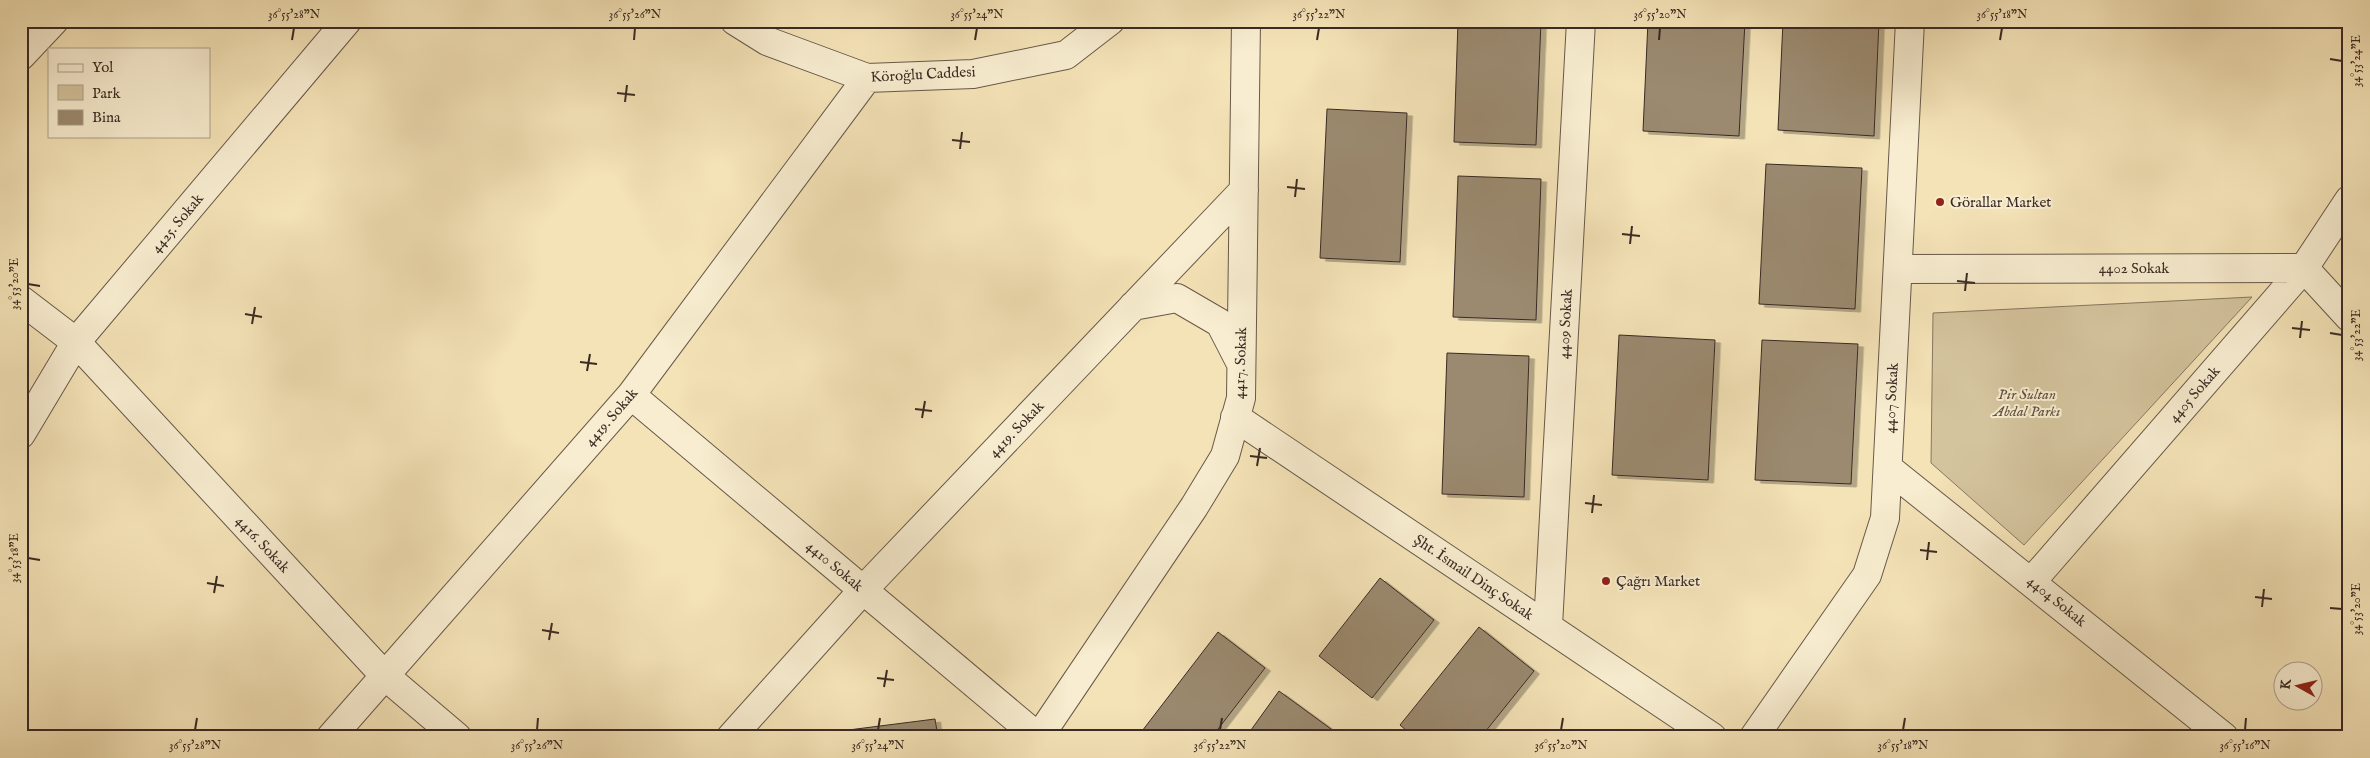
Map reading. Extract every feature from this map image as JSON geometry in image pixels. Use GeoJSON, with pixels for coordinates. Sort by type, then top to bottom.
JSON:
{"type":"FeatureCollection","features":[{"type":"Feature","properties":{"kind":"street"},"geometry":{"type":"LineString","coordinates":[[21,56],[54,21]]}},
{"type":"Feature","properties":{"kind":"street","name":"4425. Sokak"},"geometry":{"type":"LineString","coordinates":[[21,434],[76,342],[347,21]]}},
{"type":"Feature","properties":{"kind":"street","name":"Köroğlu Caddesi"},"geometry":{"type":"LineString","coordinates":[[735,21],[767,41],[867,78],[973,74],[1066,54],[1110,21]]}},
{"type":"Feature","properties":{"kind":"street","name":"4417. Sokak"},"geometry":{"type":"LineString","coordinates":[[1039,737],[1198,500],[1225,456],[1241,398],[1246,21]]}},
{"type":"Feature","properties":{"kind":"street","name":"4409 Sokak"},"geometry":{"type":"LineString","coordinates":[[1548,626],[1582,21]]}},
{"type":"Feature","properties":{"kind":"street","name":"4407 Sokak"},"geometry":{"type":"LineString","coordinates":[[1754,737],[1867,576],[1885,518],[1910,21]]}},
{"type":"Feature","properties":{"kind":"street","name":"4419. Sokak"},"geometry":{"type":"LineString","coordinates":[[331,737],[631,395],[867,78]]}},
{"type":"Feature","properties":{"kind":"street","name":"4419. Sokak"},"geometry":{"type":"LineString","coordinates":[[731,737],[863,590],[1244,190]]}},
{"type":"Feature","properties":{"kind":"street","name":"4405 Sokak"},"geometry":{"type":"LineString","coordinates":[[2032,581],[2304,268],[2349,200]]}},
{"type":"Feature","properties":{"kind":"street"},"geometry":{"type":"LineString","coordinates":[[2304,268],[2349,317]]}},
{"type":"Feature","properties":{"kind":"street","name":"4402 Sokak"},"geometry":{"type":"LineString","coordinates":[[1898,269],[2304,268]]}},
{"type":"Feature","properties":{"kind":"street"},"geometry":{"type":"LineString","coordinates":[[1133,306],[1177,298],[1220,323],[1241,364]]}},
{"type":"Feature","properties":{"kind":"street","name":"4416. Sokak"},"geometry":{"type":"LineString","coordinates":[[21,300],[76,342],[384,675],[457,737]]}},
{"type":"Feature","properties":{"kind":"street","name":"4410 Sokak"},"geometry":{"type":"LineString","coordinates":[[631,395],[1039,737]]}},
{"type":"Feature","properties":{"kind":"street","name":"Şht. İsmail Dinç Sokak"},"geometry":{"type":"LineString","coordinates":[[1236,417],[1712,737]]}},
{"type":"Feature","properties":{"kind":"street","name":"4404 Sokak"},"geometry":{"type":"LineString","coordinates":[[1888,468],[2032,581],[2224,737]]}},
{"type":"Feature","properties":{"kind":"green space","name":"Pir Sultan Abdal Parkı"},"geometry":{"type":"Polygon","coordinates":[[[2252,297],[2024,545],[1931,463],[1933,313],[2252,297]]]}},
{"type":"Feature","properties":{"kind":"building"},"geometry":{"type":"Polygon","coordinates":[[[1458,21],[1541,21],[1536,145],[1454,142],[1458,21]]]}},
{"type":"Feature","properties":{"kind":"building"},"geometry":{"type":"Polygon","coordinates":[[[1648,21],[1745,21],[1739,136],[1643,131],[1648,21]]]}},
{"type":"Feature","properties":{"kind":"building"},"geometry":{"type":"Polygon","coordinates":[[[1783,21],[1879,21],[1874,136],[1778,130],[1783,21]]]}},
{"type":"Feature","properties":{"kind":"building"},"geometry":{"type":"Polygon","coordinates":[[[1327,109],[1407,113],[1400,262],[1320,258],[1327,109]]]}},
{"type":"Feature","properties":{"kind":"building"},"geometry":{"type":"Polygon","coordinates":[[[1766,164],[1862,168],[1855,309],[1759,304],[1766,164]]]}},
{"type":"Feature","properties":{"kind":"building"},"geometry":{"type":"Polygon","coordinates":[[[1458,176],[1541,179],[1536,320],[1453,317],[1458,176]]]}},
{"type":"Feature","properties":{"kind":"building"},"geometry":{"type":"Polygon","coordinates":[[[1619,335],[1715,340],[1708,480],[1612,475],[1619,335]]]}},
{"type":"Feature","properties":{"kind":"building"},"geometry":{"type":"Polygon","coordinates":[[[1762,340],[1858,344],[1851,484],[1755,480],[1762,340]]]}},
{"type":"Feature","properties":{"kind":"building"},"geometry":{"type":"Polygon","coordinates":[[[1447,353],[1529,356],[1524,497],[1442,494],[1447,353]]]}},
{"type":"Feature","properties":{"kind":"building"},"geometry":{"type":"Polygon","coordinates":[[[1380,578],[1434,620],[1372,698],[1319,656],[1380,578]]]}},
{"type":"Feature","properties":{"kind":"building"},"geometry":{"type":"Polygon","coordinates":[[[1479,627],[1534,671],[1481,737],[1414,737],[1400,725],[1479,627]]]}},
{"type":"Feature","properties":{"kind":"building"},"geometry":{"type":"Polygon","coordinates":[[[1218,632],[1265,668],[1212,737],[1142,737],[1139,735],[1218,632]]]}},
{"type":"Feature","properties":{"kind":"building"},"geometry":{"type":"Polygon","coordinates":[[[1279,691],[1342,737],[1246,737],[1279,691]]]}},
{"type":"Feature","properties":{"kind":"building"},"geometry":{"type":"Polygon","coordinates":[[[935,719],[938,737],[810,737],[809,735],[935,719]]]}},
{"type":"Feature","properties":{"kind":"place","name":"Görallar Market"},"geometry":{"type":"Point","coordinates":[1940,202]}},
{"type":"Feature","properties":{"kind":"place","name":"Çağrı Market"},"geometry":{"type":"Point","coordinates":[1606,581]}}]}
